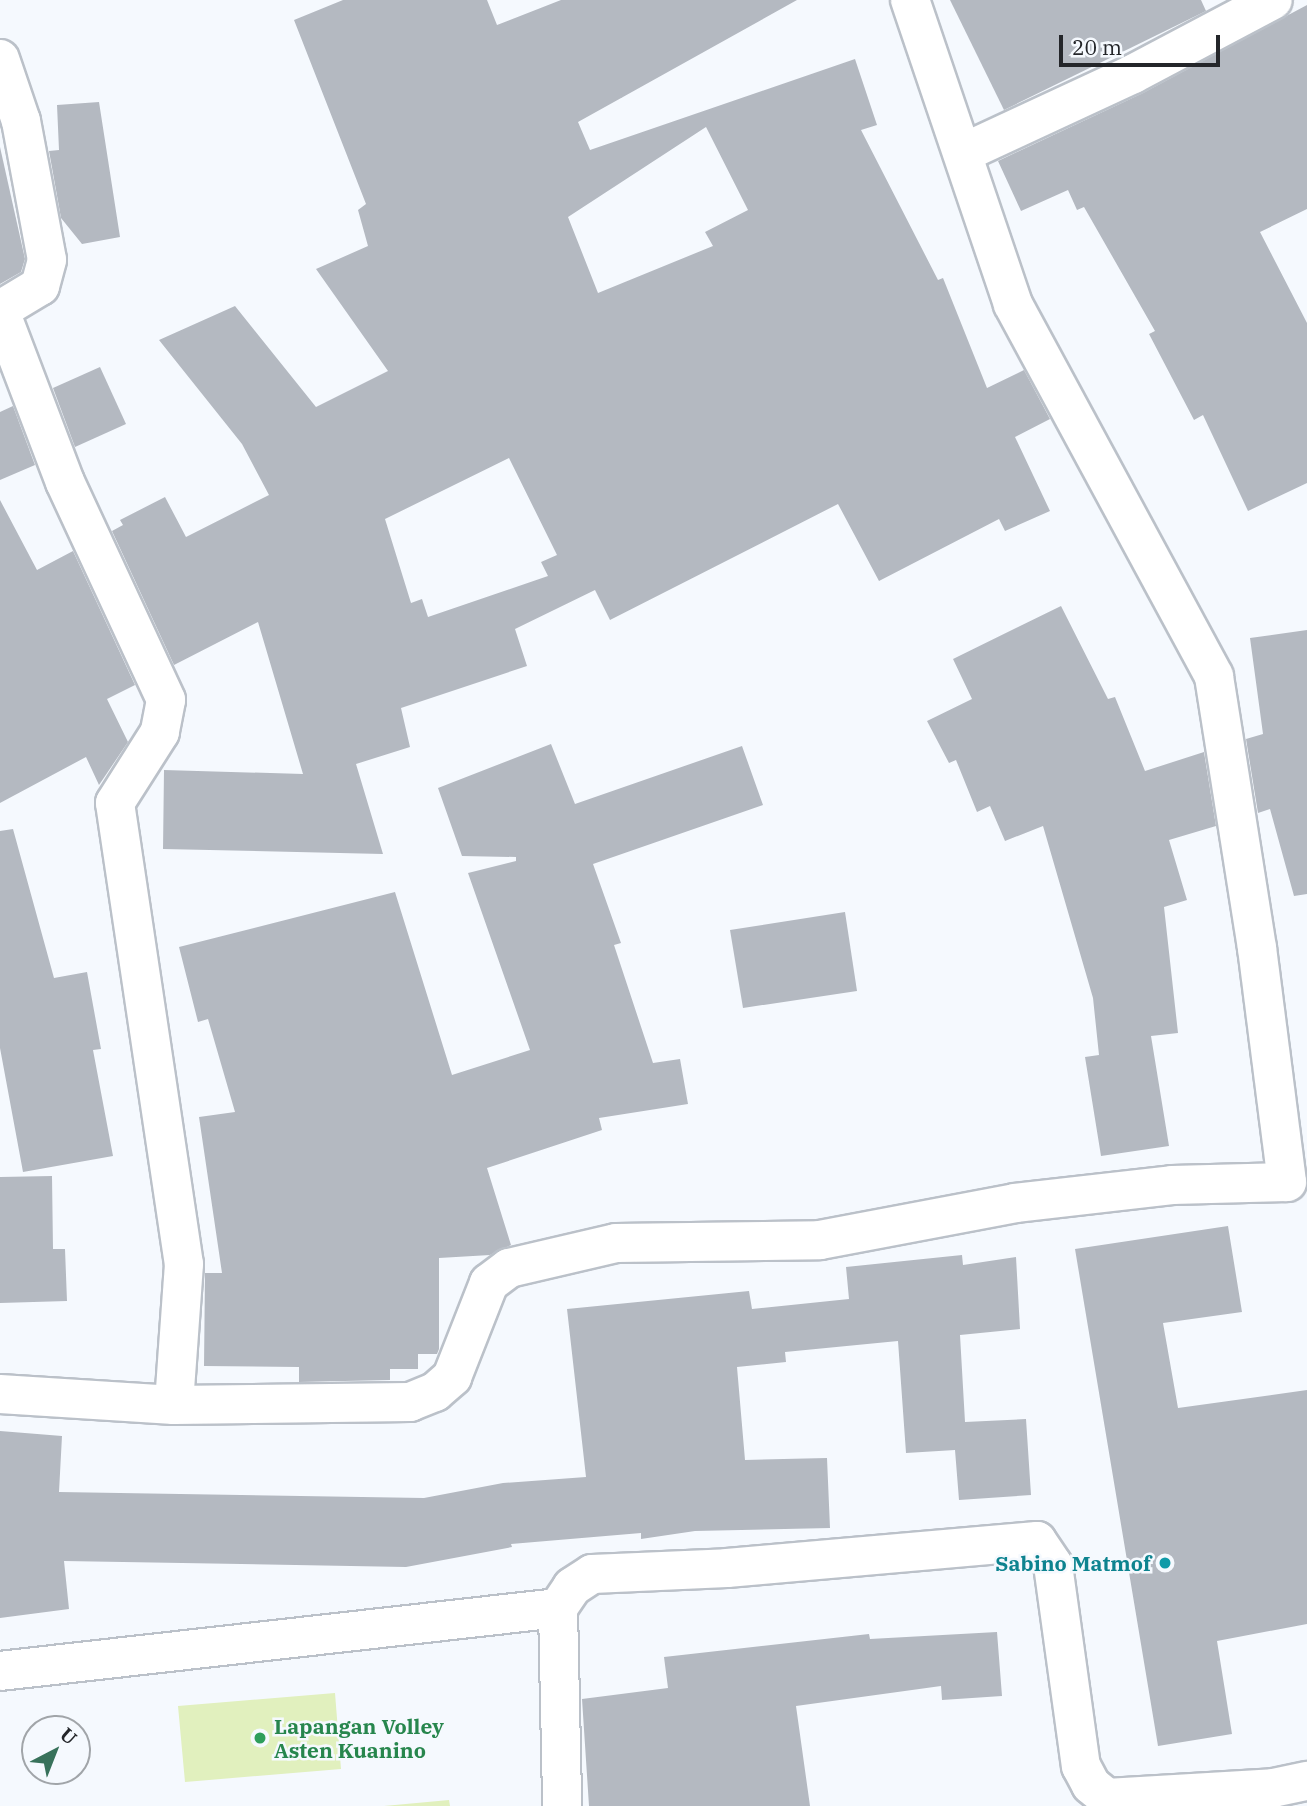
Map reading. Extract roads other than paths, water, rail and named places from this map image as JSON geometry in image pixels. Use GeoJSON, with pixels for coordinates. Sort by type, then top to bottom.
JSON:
{"type":"FeatureCollection","features":[{"type":"Feature","properties":{"kind":"street"},"geometry":{"type":"LineString","coordinates":[[0,1394],[174,1405],[410,1402],[436,1392],[452,1377],[489,1283],[509,1268],[616,1243],[820,1240],[1015,1203],[1172,1185],[1297,1193],[1214,676],[1013,304],[910,0]]}},
{"type":"Feature","properties":{"kind":"street"},"geometry":{"type":"LineString","coordinates":[[963,153],[1133,74],[1273,0]]}},
{"type":"Feature","properties":{"kind":"street"},"geometry":{"type":"LineString","coordinates":[[0,59],[21,121],[47,260],[40,286],[0,311],[70,494],[166,700],[160,732],[115,803],[184,1264],[174,1405]]}},
{"type":"Feature","properties":{"kind":"street"},"geometry":{"type":"LineString","coordinates":[[562,1806],[558,1608],[572,1587],[592,1574],[727,1568],[1037,1541],[1053,1565],[1081,1766],[1091,1785],[1107,1802],[1273,1788],[1307,1781]]}},
{"type":"Feature","properties":{"kind":"street"},"geometry":{"type":"LineString","coordinates":[[0,1671],[558,1608]]}},
{"type":"Feature","properties":{"kind":"place","name":"Sabino Matmof"},"geometry":{"type":"Point","coordinates":[1165,1563]}},
{"type":"Feature","properties":{"kind":"place","name":"Lapangan Volley Asten Kuanino"},"geometry":{"type":"Point","coordinates":[260,1738]}}]}
